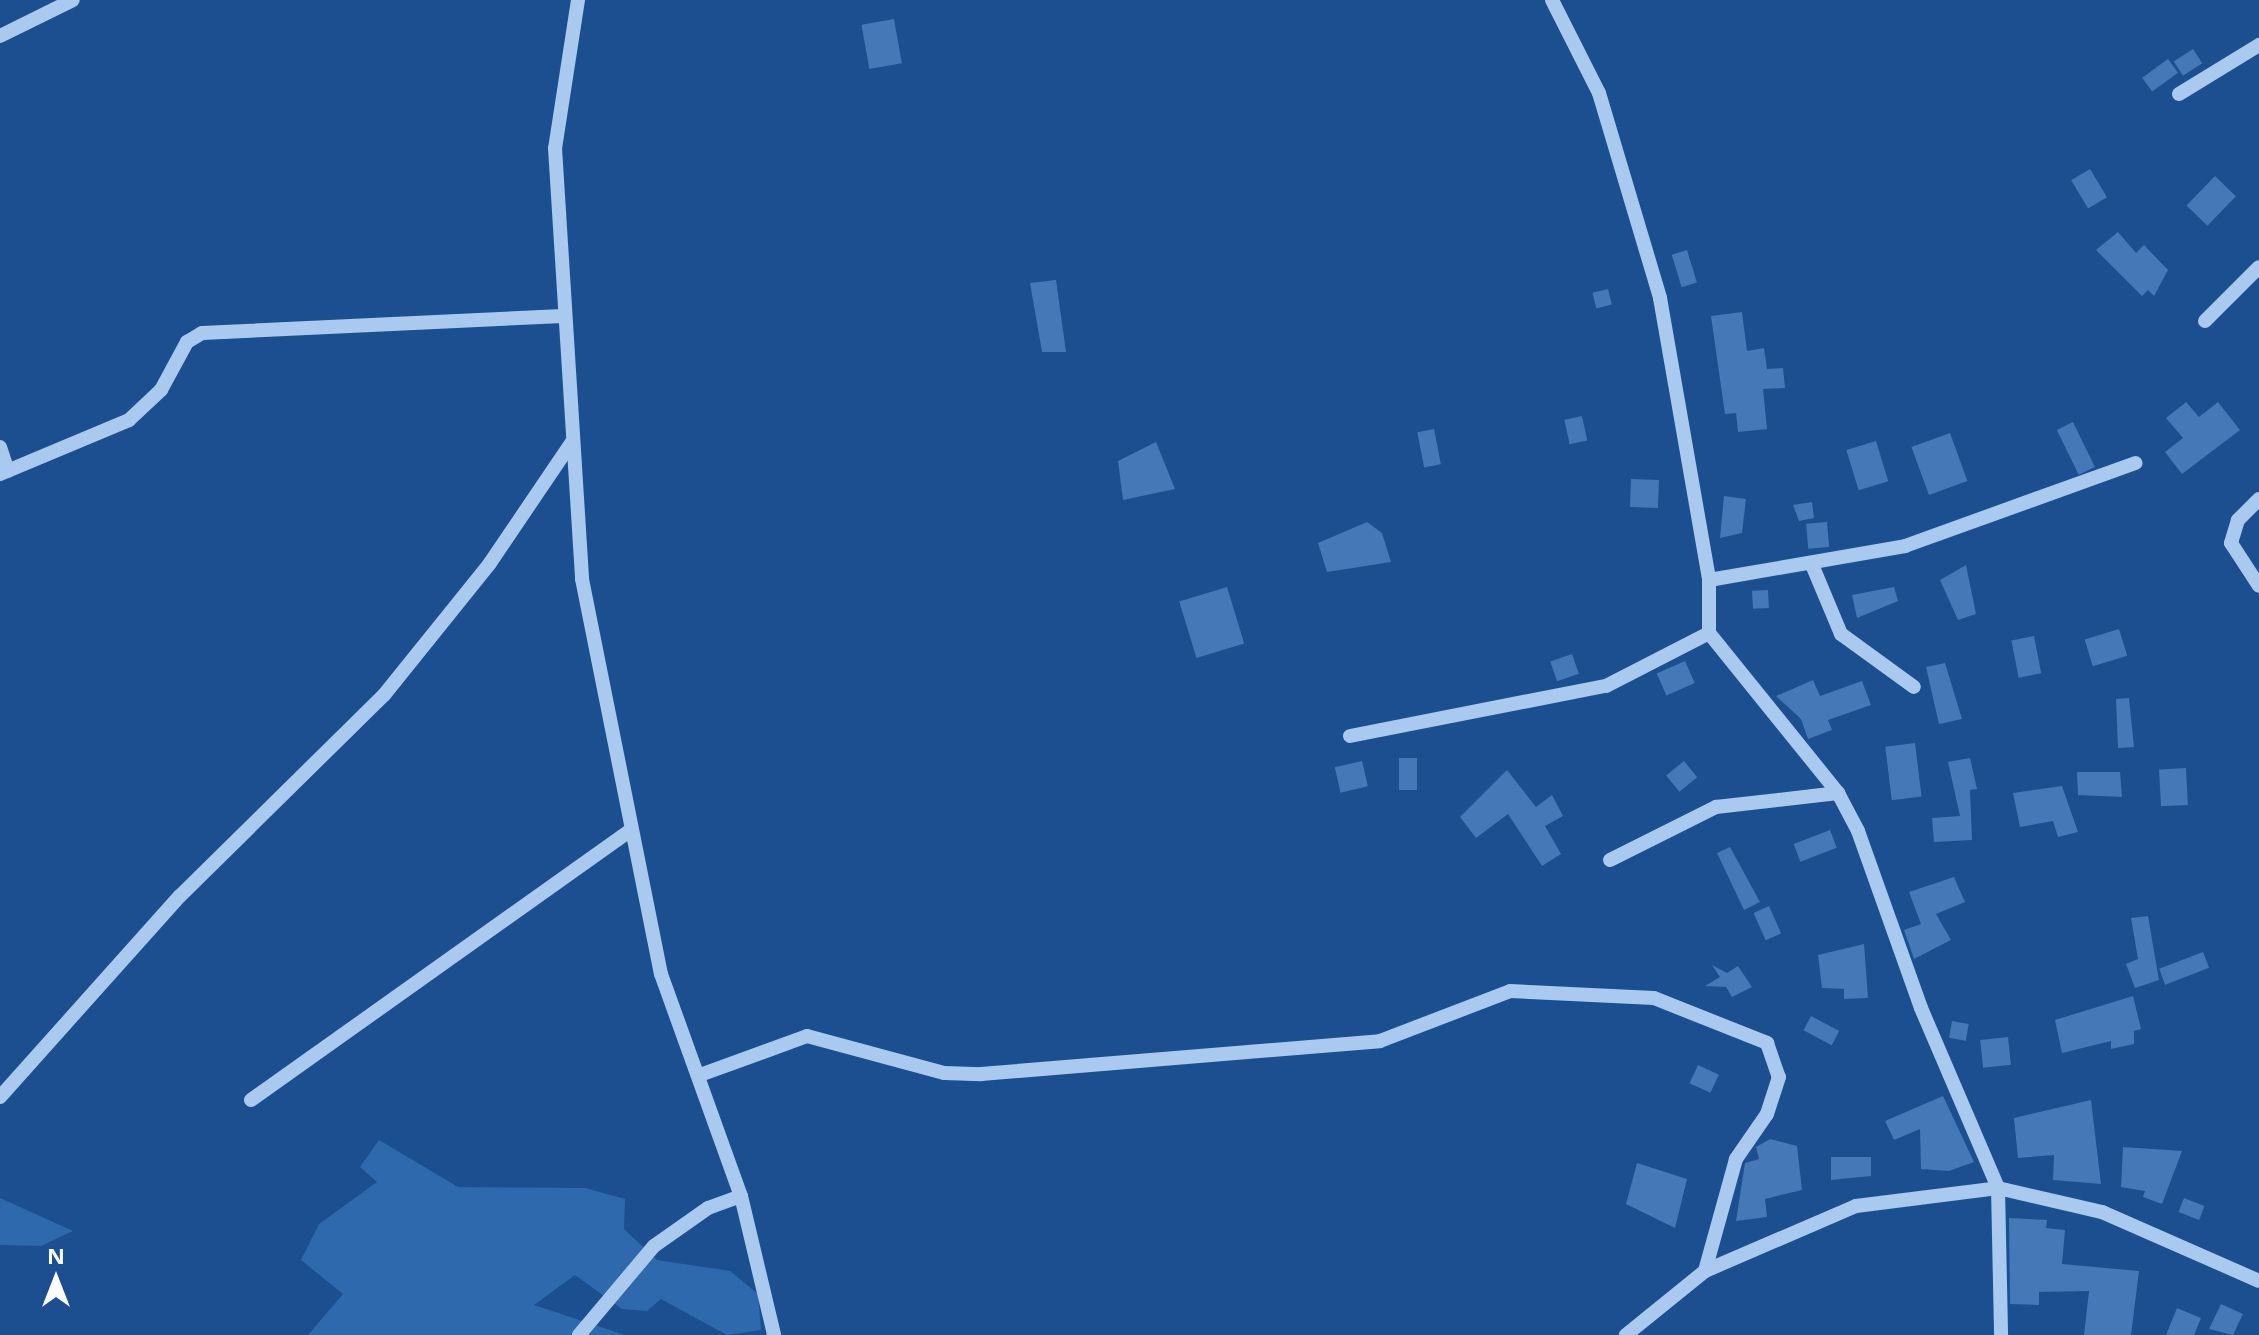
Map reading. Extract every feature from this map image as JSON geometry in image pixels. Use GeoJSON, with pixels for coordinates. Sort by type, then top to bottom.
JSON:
{"type":"FeatureCollection","features":[{"type":"Feature","properties":{"kind":"street"},"geometry":{"type":"LineString","coordinates":[[0,36],[73,0]]}},
{"type":"Feature","properties":{"kind":"street"},"geometry":{"type":"LineString","coordinates":[[578,0],[555,148],[563,316],[582,579],[628,832],[661,974],[700,1075],[741,1196],[774,1335]]}},
{"type":"Feature","properties":{"kind":"street"},"geometry":{"type":"LineString","coordinates":[[1552,0],[1599,93],[1660,298],[1709,580],[1709,633],[1838,793],[1998,1188],[2001,1335]]}},
{"type":"Feature","properties":{"kind":"street"},"geometry":{"type":"LineString","coordinates":[[2179,94],[2259,45]]}},
{"type":"Feature","properties":{"kind":"street"},"geometry":{"type":"LineString","coordinates":[[2205,321],[2259,267]]}},
{"type":"Feature","properties":{"kind":"street"},"geometry":{"type":"LineString","coordinates":[[0,447],[4,472],[129,420],[161,390],[187,342],[202,333],[563,316]]}},
{"type":"Feature","properties":{"kind":"street"},"geometry":{"type":"LineString","coordinates":[[0,1097],[180,896],[384,695],[490,563],[572,442]]}},
{"type":"Feature","properties":{"kind":"street"},"geometry":{"type":"LineString","coordinates":[[1709,580],[1813,567],[1950,533],[2135,463]]}},
{"type":"Feature","properties":{"kind":"street"},"geometry":{"type":"LineString","coordinates":[[2259,499],[2238,520],[2231,543],[2259,586]]}},
{"type":"Feature","properties":{"kind":"street"},"geometry":{"type":"LineString","coordinates":[[1813,567],[1841,634],[1914,687]]}},
{"type":"Feature","properties":{"kind":"street"},"geometry":{"type":"LineString","coordinates":[[1350,736],[1606,686],[1709,633]]}},
{"type":"Feature","properties":{"kind":"street"},"geometry":{"type":"LineString","coordinates":[[1610,860],[1716,807],[1838,793]]}},
{"type":"Feature","properties":{"kind":"street"},"geometry":{"type":"LineString","coordinates":[[251,1100],[628,832]]}},
{"type":"Feature","properties":{"kind":"street"},"geometry":{"type":"LineString","coordinates":[[700,1075],[807,1036],[944,1073],[981,1074],[1380,1041],[1510,991],[1654,998],[1753,1035],[1778,1064],[1767,1114],[1736,1159],[1705,1271]]}},
{"type":"Feature","properties":{"kind":"street"},"geometry":{"type":"LineString","coordinates":[[1626,1335],[1705,1271],[1856,1206],[1998,1188],[2102,1212],[2259,1281]]}},
{"type":"Feature","properties":{"kind":"street"},"geometry":{"type":"LineString","coordinates":[[579,1335],[654,1246],[708,1208],[741,1196]]}},
{"type":"Feature","properties":{"kind":"shaded area"},"geometry":{"type":"Polygon","coordinates":[[[379,1140],[458,1187],[585,1188],[625,1199],[624,1229],[657,1260],[730,1271],[758,1294],[761,1330],[727,1335],[661,1299],[647,1311],[622,1309],[575,1275],[534,1305],[625,1335],[308,1335],[343,1294],[301,1260],[319,1224],[377,1182],[360,1167],[379,1140]]]}},
{"type":"Feature","properties":{"kind":"shaded area"},"geometry":{"type":"Polygon","coordinates":[[[0,1198],[73,1231],[41,1246],[0,1245],[0,1198]]]}},
{"type":"Feature","properties":{"kind":"building"},"geometry":{"type":"Polygon","coordinates":[[[894,19],[902,63],[869,69],[862,25],[894,19]]]}},
{"type":"Feature","properties":{"kind":"building"},"geometry":{"type":"Polygon","coordinates":[[[2193,49],[2202,63],[2183,76],[2174,62],[2193,49]]]}},
{"type":"Feature","properties":{"kind":"building"},"geometry":{"type":"Polygon","coordinates":[[[2168,59],[2178,73],[2152,92],[2142,78],[2168,59]]]}},
{"type":"Feature","properties":{"kind":"building"},"geometry":{"type":"Polygon","coordinates":[[[2090,169],[2107,197],[2088,209],[2071,180],[2090,169]]]}},
{"type":"Feature","properties":{"kind":"building"},"geometry":{"type":"Polygon","coordinates":[[[2215,176],[2236,196],[2207,226],[2187,205],[2215,176]]]}},
{"type":"Feature","properties":{"kind":"building"},"geometry":{"type":"Polygon","coordinates":[[[2118,232],[2136,253],[2144,245],[2168,270],[2154,296],[2148,290],[2142,296],[2096,250],[2118,232]]]}},
{"type":"Feature","properties":{"kind":"building"},"geometry":{"type":"Polygon","coordinates":[[[1687,250],[1697,283],[1682,287],[1672,255],[1687,250]]]}},
{"type":"Feature","properties":{"kind":"building"},"geometry":{"type":"Polygon","coordinates":[[[1056,280],[1066,352],[1042,352],[1030,283],[1056,280]]]}},
{"type":"Feature","properties":{"kind":"building"},"geometry":{"type":"Polygon","coordinates":[[[1608,289],[1612,305],[1596,308],[1592,293],[1608,289]]]}},
{"type":"Feature","properties":{"kind":"building"},"geometry":{"type":"Polygon","coordinates":[[[1742,312],[1747,351],[1764,348],[1767,369],[1783,368],[1785,388],[1763,389],[1767,429],[1738,432],[1736,413],[1725,414],[1711,316],[1742,312]]]}},
{"type":"Feature","properties":{"kind":"building"},"geometry":{"type":"Polygon","coordinates":[[[2186,402],[2199,417],[2218,402],[2240,430],[2182,474],[2165,452],[2183,438],[2166,418],[2186,402]]]}},
{"type":"Feature","properties":{"kind":"building"},"geometry":{"type":"Polygon","coordinates":[[[1582,416],[1587,440],[1570,444],[1564,420],[1582,416]]]}},
{"type":"Feature","properties":{"kind":"building"},"geometry":{"type":"Polygon","coordinates":[[[2073,422],[2095,467],[2079,475],[2057,430],[2073,422]]]}},
{"type":"Feature","properties":{"kind":"building"},"geometry":{"type":"Polygon","coordinates":[[[1434,429],[1441,464],[1424,468],[1417,432],[1434,429]]]}},
{"type":"Feature","properties":{"kind":"building"},"geometry":{"type":"Polygon","coordinates":[[[1950,433],[1967,481],[1929,495],[1911,447],[1950,433]]]}},
{"type":"Feature","properties":{"kind":"building"},"geometry":{"type":"Polygon","coordinates":[[[1876,441],[1888,481],[1859,490],[1846,450],[1876,441]]]}},
{"type":"Feature","properties":{"kind":"building"},"geometry":{"type":"Polygon","coordinates":[[[1156,442],[1175,489],[1123,500],[1118,461],[1156,442]]]}},
{"type":"Feature","properties":{"kind":"building"},"geometry":{"type":"Polygon","coordinates":[[[1631,479],[1659,480],[1658,508],[1630,507],[1631,479]]]}},
{"type":"Feature","properties":{"kind":"building"},"geometry":{"type":"Polygon","coordinates":[[[1724,496],[1746,499],[1742,533],[1720,538],[1724,496]]]}},
{"type":"Feature","properties":{"kind":"building"},"geometry":{"type":"Polygon","coordinates":[[[1812,502],[1814,518],[1799,521],[1793,505],[1812,502]]]}},
{"type":"Feature","properties":{"kind":"building"},"geometry":{"type":"Polygon","coordinates":[[[1367,522],[1382,533],[1391,562],[1327,572],[1318,543],[1367,522]]]}},
{"type":"Feature","properties":{"kind":"building"},"geometry":{"type":"Polygon","coordinates":[[[1827,522],[1829,547],[1808,549],[1806,524],[1827,522]]]}},
{"type":"Feature","properties":{"kind":"building"},"geometry":{"type":"Polygon","coordinates":[[[1966,565],[1976,614],[1958,620],[1940,580],[1966,565]]]}},
{"type":"Feature","properties":{"kind":"building"},"geometry":{"type":"Polygon","coordinates":[[[1227,587],[1244,643],[1196,658],[1179,602],[1227,587]]]}},
{"type":"Feature","properties":{"kind":"building"},"geometry":{"type":"Polygon","coordinates":[[[1894,587],[1898,601],[1857,618],[1852,595],[1894,587]]]}},
{"type":"Feature","properties":{"kind":"building"},"geometry":{"type":"Polygon","coordinates":[[[1768,590],[1769,608],[1753,609],[1752,591],[1768,590]]]}},
{"type":"Feature","properties":{"kind":"building"},"geometry":{"type":"Polygon","coordinates":[[[2119,629],[2127,656],[2093,666],[2085,640],[2119,629]]]}},
{"type":"Feature","properties":{"kind":"building"},"geometry":{"type":"Polygon","coordinates":[[[2034,636],[2041,673],[2019,678],[2011,640],[2034,636]]]}},
{"type":"Feature","properties":{"kind":"building"},"geometry":{"type":"Polygon","coordinates":[[[1572,654],[1579,674],[1557,681],[1550,661],[1572,654]]]}},
{"type":"Feature","properties":{"kind":"building"},"geometry":{"type":"Polygon","coordinates":[[[1685,661],[1695,683],[1666,696],[1657,674],[1685,661]]]}},
{"type":"Feature","properties":{"kind":"building"},"geometry":{"type":"Polygon","coordinates":[[[1945,663],[1962,719],[1939,724],[1926,667],[1945,663]]]}},
{"type":"Feature","properties":{"kind":"building"},"geometry":{"type":"Polygon","coordinates":[[[1813,680],[1820,696],[1862,681],[1871,705],[1828,720],[1832,730],[1808,739],[1801,719],[1776,696],[1813,680]]]}},
{"type":"Feature","properties":{"kind":"building"},"geometry":{"type":"Polygon","coordinates":[[[2129,698],[2134,747],[2118,748],[2116,699],[2129,698]]]}},
{"type":"Feature","properties":{"kind":"building"},"geometry":{"type":"Polygon","coordinates":[[[1915,743],[1922,797],[1892,800],[1885,747],[1915,743]]]}},
{"type":"Feature","properties":{"kind":"building"},"geometry":{"type":"Polygon","coordinates":[[[1399,758],[1417,758],[1417,790],[1399,790],[1399,758]]]}},
{"type":"Feature","properties":{"kind":"building"},"geometry":{"type":"Polygon","coordinates":[[[1970,758],[1977,789],[1970,790],[1972,840],[1934,842],[1932,818],[1960,816],[1948,762],[1970,758]]]}},
{"type":"Feature","properties":{"kind":"building"},"geometry":{"type":"Polygon","coordinates":[[[1362,761],[1368,786],[1341,793],[1335,767],[1362,761]]]}},
{"type":"Feature","properties":{"kind":"building"},"geometry":{"type":"Polygon","coordinates":[[[1684,761],[1697,777],[1679,792],[1666,775],[1684,761]]]}},
{"type":"Feature","properties":{"kind":"building"},"geometry":{"type":"Polygon","coordinates":[[[2186,768],[2188,805],[2161,806],[2159,769],[2186,768]]]}},
{"type":"Feature","properties":{"kind":"building"},"geometry":{"type":"Polygon","coordinates":[[[1507,770],[1536,807],[1552,795],[1563,816],[1545,826],[1561,854],[1542,866],[1508,814],[1476,838],[1460,817],[1507,770]]]}},
{"type":"Feature","properties":{"kind":"building"},"geometry":{"type":"Polygon","coordinates":[[[2077,772],[2120,772],[2122,797],[2078,795],[2077,772]]]}},
{"type":"Feature","properties":{"kind":"building"},"geometry":{"type":"Polygon","coordinates":[[[2062,786],[2078,832],[2058,837],[2053,821],[2020,827],[2013,793],[2062,786]]]}},
{"type":"Feature","properties":{"kind":"building"},"geometry":{"type":"Polygon","coordinates":[[[1830,830],[1837,848],[1800,862],[1794,844],[1830,830]]]}},
{"type":"Feature","properties":{"kind":"building"},"geometry":{"type":"Polygon","coordinates":[[[1730,847],[1760,902],[1744,910],[1717,853],[1730,847]]]}},
{"type":"Feature","properties":{"kind":"building"},"geometry":{"type":"Polygon","coordinates":[[[1954,877],[1965,902],[1936,914],[1951,940],[1914,959],[1904,930],[1921,924],[1909,892],[1954,877]]]}},
{"type":"Feature","properties":{"kind":"building"},"geometry":{"type":"Polygon","coordinates":[[[1769,906],[1781,933],[1766,940],[1753,913],[1769,906]]]}},
{"type":"Feature","properties":{"kind":"building"},"geometry":{"type":"Polygon","coordinates":[[[2148,916],[2159,980],[2135,988],[2126,964],[2138,959],[2131,918],[2148,916]]]}},
{"type":"Feature","properties":{"kind":"building"},"geometry":{"type":"Polygon","coordinates":[[[1864,944],[1868,998],[1844,999],[1844,989],[1822,988],[1818,955],[1864,944]]]}},
{"type":"Feature","properties":{"kind":"building"},"geometry":{"type":"Polygon","coordinates":[[[2203,952],[2209,968],[2165,985],[2159,969],[2203,952]]]}},
{"type":"Feature","properties":{"kind":"building"},"geometry":{"type":"Polygon","coordinates":[[[1712,965],[1727,973],[1738,966],[1752,987],[1732,997],[1726,987],[1705,986],[1720,977],[1712,965]]]}},
{"type":"Feature","properties":{"kind":"building"},"geometry":{"type":"Polygon","coordinates":[[[2133,996],[2141,1029],[2134,1031],[2134,1044],[2111,1049],[2111,1041],[2062,1053],[2055,1020],[2133,996]]]}},
{"type":"Feature","properties":{"kind":"building"},"geometry":{"type":"Polygon","coordinates":[[[1811,1016],[1839,1031],[1832,1045],[1803,1030],[1811,1016]]]}},
{"type":"Feature","properties":{"kind":"building"},"geometry":{"type":"Polygon","coordinates":[[[1952,1021],[1969,1024],[1966,1041],[1949,1038],[1952,1021]]]}},
{"type":"Feature","properties":{"kind":"building"},"geometry":{"type":"Polygon","coordinates":[[[2008,1037],[2011,1065],[1983,1068],[1980,1040],[2008,1037]]]}},
{"type":"Feature","properties":{"kind":"building"},"geometry":{"type":"Polygon","coordinates":[[[1698,1065],[1719,1075],[1710,1093],[1690,1083],[1698,1065]]]}},
{"type":"Feature","properties":{"kind":"building"},"geometry":{"type":"Polygon","coordinates":[[[1943,1096],[1974,1162],[1949,1171],[1921,1169],[1920,1129],[1894,1140],[1885,1121],[1943,1096]]]}},
{"type":"Feature","properties":{"kind":"building"},"geometry":{"type":"Polygon","coordinates":[[[2091,1100],[2101,1184],[2053,1180],[2054,1155],[2018,1158],[2014,1118],[2091,1100]]]}},
{"type":"Feature","properties":{"kind":"building"},"geometry":{"type":"Polygon","coordinates":[[[1770,1139],[1797,1146],[1802,1190],[1765,1199],[1767,1217],[1736,1221],[1745,1163],[1759,1159],[1756,1147],[1770,1139]]]}},
{"type":"Feature","properties":{"kind":"building"},"geometry":{"type":"Polygon","coordinates":[[[2123,1147],[2182,1151],[2162,1204],[2143,1197],[2145,1191],[2121,1187],[2123,1147]]]}},
{"type":"Feature","properties":{"kind":"building"},"geometry":{"type":"Polygon","coordinates":[[[1831,1157],[1871,1157],[1871,1176],[1831,1180],[1831,1157]]]}},
{"type":"Feature","properties":{"kind":"building"},"geometry":{"type":"Polygon","coordinates":[[[1637,1163],[1687,1179],[1675,1228],[1626,1204],[1637,1163]]]}},
{"type":"Feature","properties":{"kind":"building"},"geometry":{"type":"Polygon","coordinates":[[[2184,1198],[2205,1206],[2199,1220],[2179,1212],[2184,1198]]]}},
{"type":"Feature","properties":{"kind":"building"},"geometry":{"type":"Polygon","coordinates":[[[2009,1218],[2047,1220],[2046,1228],[2065,1230],[2062,1264],[2139,1271],[2131,1335],[2084,1335],[2089,1291],[2039,1292],[2039,1305],[2010,1304],[2009,1218]]]}},
{"type":"Feature","properties":{"kind":"building"},"geometry":{"type":"Polygon","coordinates":[[[2221,1304],[2243,1314],[2233,1335],[2209,1329],[2221,1304]]]}},
{"type":"Feature","properties":{"kind":"building"},"geometry":{"type":"Polygon","coordinates":[[[2177,1308],[2201,1318],[2194,1335],[2166,1335],[2177,1308]]]}}]}
